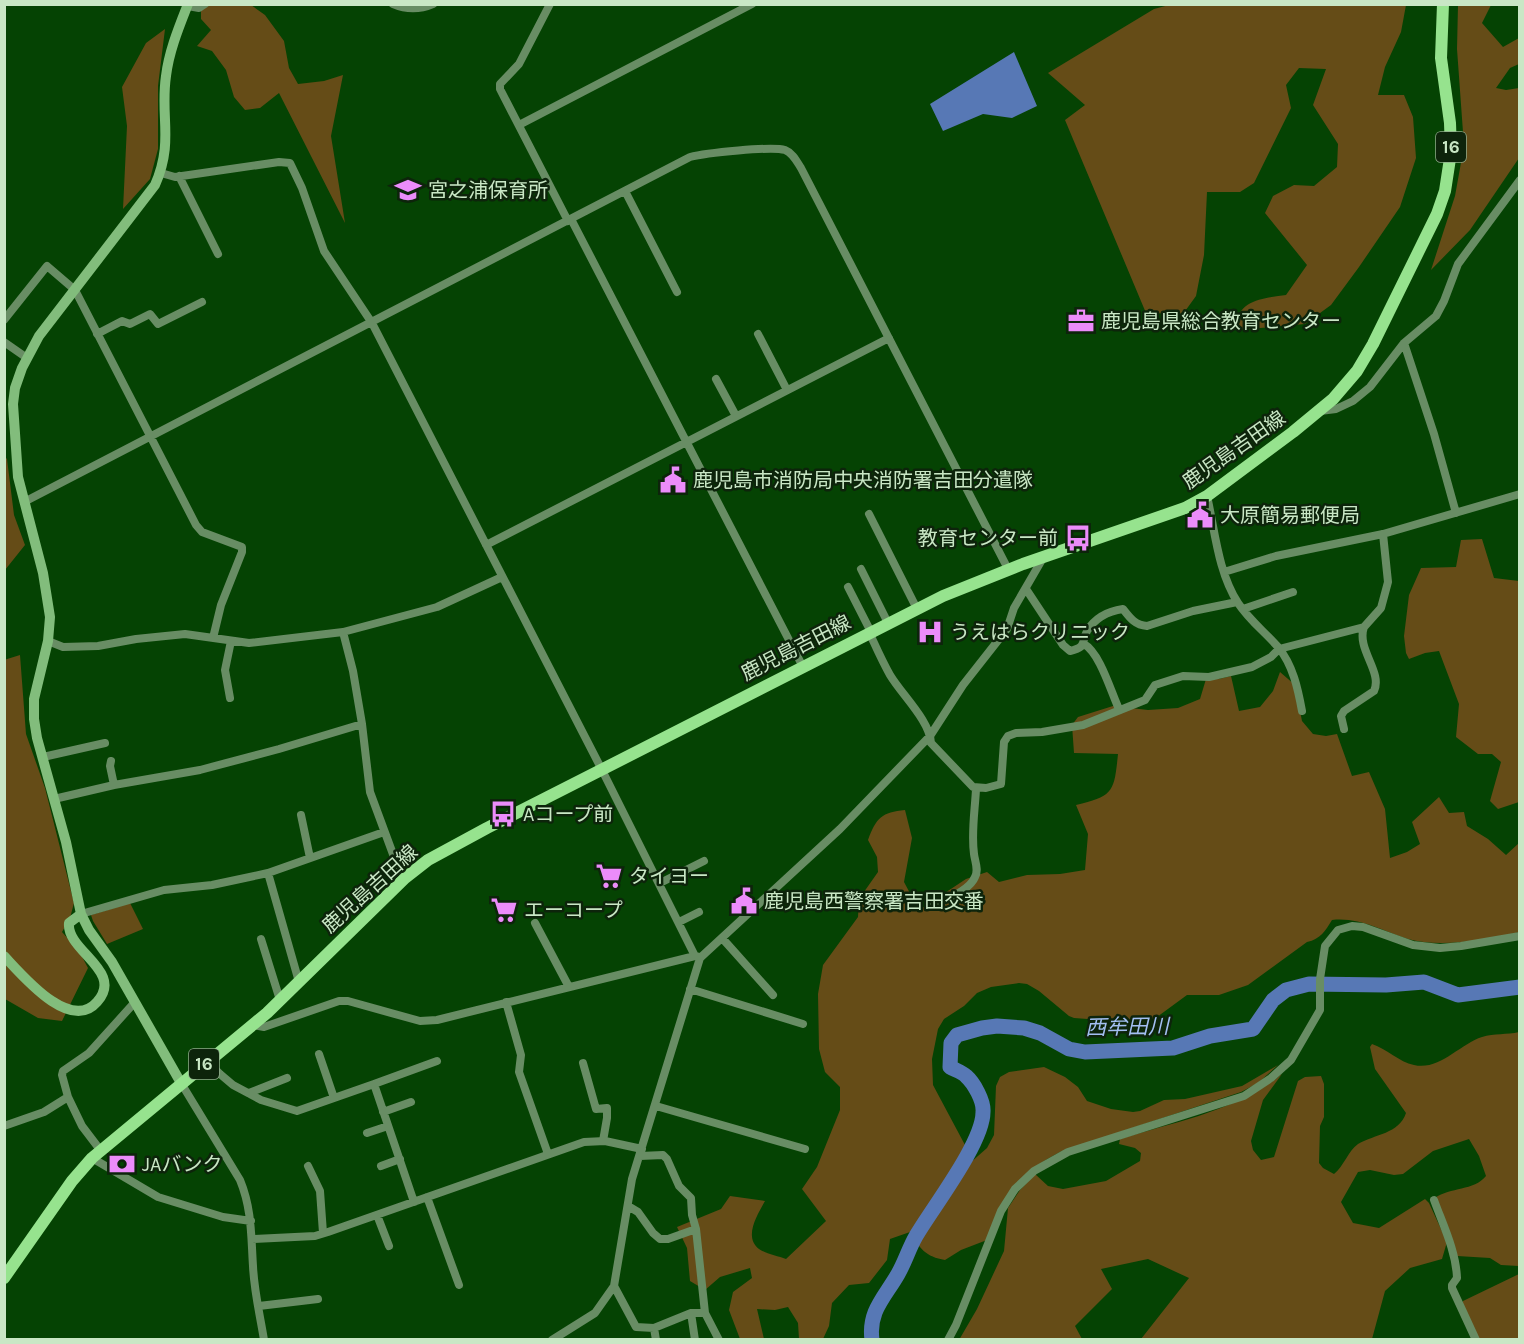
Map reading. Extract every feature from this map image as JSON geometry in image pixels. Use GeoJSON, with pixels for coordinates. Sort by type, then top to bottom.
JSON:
{"type":"FeatureCollection","features":[{"type":"Feature","properties":{"kind":"main road","name":"鹿児島吉田線"},"geometry":{"type":"LineString","coordinates":[[4,1278],[72,1181],[96,1154],[253,1025],[405,878],[445,850],[917,609],[1008,569],[1166,516],[1207,496],[1320,411],[1347,385],[1373,344],[1437,214],[1445,191],[1451,152],[1450,123],[1441,58],[1443,4]]}},
{"type":"Feature","properties":{"kind":"street"},"geometry":{"type":"LineString","coordinates":[[205,4],[199,8],[188,5],[166,75],[164,94],[167,138],[161,173],[147,198],[39,336],[15,388],[13,405],[16,460],[51,617],[48,641],[34,699],[34,719],[73,869],[81,914],[89,930],[112,962],[240,1180],[249,1207],[253,1268],[264,1340]]}},
{"type":"Feature","properties":{"kind":"street"},"geometry":{"type":"LineString","coordinates":[[393,4],[407,9],[417,9],[433,4]]}},
{"type":"Feature","properties":{"kind":"street"},"geometry":{"type":"LineString","coordinates":[[549,4],[519,64],[500,84],[500,89],[803,667]]}},
{"type":"Feature","properties":{"kind":"street"},"geometry":{"type":"LineString","coordinates":[[519,126],[752,4]]}},
{"type":"Feature","properties":{"kind":"street"},"geometry":{"type":"LineString","coordinates":[[24,502],[690,157],[702,154],[780,149],[790,153],[801,168],[1008,569]]}},
{"type":"Feature","properties":{"kind":"street"},"geometry":{"type":"LineString","coordinates":[[161,173],[178,176],[279,162],[290,163],[302,188],[324,251],[372,323],[698,957],[656,1106],[632,1179],[614,1286],[595,1313],[552,1340]]}},
{"type":"Feature","properties":{"kind":"street"},"geometry":{"type":"LineString","coordinates":[[178,176],[218,254]]}},
{"type":"Feature","properties":{"kind":"street"},"geometry":{"type":"LineString","coordinates":[[1320,411],[1336,410],[1353,401],[1370,387],[1404,343],[1436,316],[1458,264],[1520,180]]}},
{"type":"Feature","properties":{"kind":"street"},"geometry":{"type":"LineString","coordinates":[[625,191],[677,292]]}},
{"type":"Feature","properties":{"kind":"street"},"geometry":{"type":"LineString","coordinates":[[4,320],[47,266],[75,290],[196,525],[202,532],[242,546],[242,552],[218,615],[213,638]]}},
{"type":"Feature","properties":{"kind":"street"},"geometry":{"type":"LineString","coordinates":[[97,334],[122,321],[130,324],[150,314],[158,324],[202,302]]}},
{"type":"Feature","properties":{"kind":"street"},"geometry":{"type":"LineString","coordinates":[[758,334],[787,390]]}},
{"type":"Feature","properties":{"kind":"street"},"geometry":{"type":"LineString","coordinates":[[486,545],[890,338]]}},
{"type":"Feature","properties":{"kind":"street"},"geometry":{"type":"LineString","coordinates":[[4,342],[27,358]]}},
{"type":"Feature","properties":{"kind":"street"},"geometry":{"type":"LineString","coordinates":[[1404,343],[1456,513]]}},
{"type":"Feature","properties":{"kind":"street"},"geometry":{"type":"LineString","coordinates":[[716,379],[736,416]]}},
{"type":"Feature","properties":{"kind":"street"},"geometry":{"type":"LineString","coordinates":[[1224,572],[1276,556],[1383,534],[1520,494]]}},
{"type":"Feature","properties":{"kind":"street"},"geometry":{"type":"LineString","coordinates":[[1207,496],[1224,572],[1240,605],[1256,627],[1279,649],[1296,680],[1302,711]]}},
{"type":"Feature","properties":{"kind":"street"},"geometry":{"type":"LineString","coordinates":[[869,514],[917,609]]}},
{"type":"Feature","properties":{"kind":"street"},"geometry":{"type":"LineString","coordinates":[[1344,729],[1341,716],[1344,711],[1374,691],[1376,686],[1376,678],[1362,640],[1364,627],[1381,608],[1388,582],[1383,534]]}},
{"type":"Feature","properties":{"kind":"street"},"geometry":{"type":"LineString","coordinates":[[253,1025],[264,1027],[339,1001],[348,1001],[420,1021],[437,1020],[698,957],[722,938],[840,829],[930,736],[963,685],[1003,635],[1014,609],[1043,557]]}},
{"type":"Feature","properties":{"kind":"street"},"geometry":{"type":"LineString","coordinates":[[861,569],[888,623]]}},
{"type":"Feature","properties":{"kind":"street"},"geometry":{"type":"LineString","coordinates":[[48,641],[63,647],[98,646],[172,635],[249,643],[343,632],[437,607],[502,577]]}},
{"type":"Feature","properties":{"kind":"street"},"geometry":{"type":"LineString","coordinates":[[848,587],[889,673],[919,716],[930,736],[931,743],[976,789],[974,851],[978,871],[972,884],[952,897],[933,905]]}},
{"type":"Feature","properties":{"kind":"street"},"geometry":{"type":"LineString","coordinates":[[1026,589],[1063,645],[1070,651],[1079,649],[1084,644],[1087,632],[1097,620],[1112,611],[1124,609],[1133,621],[1147,626],[1193,611],[1240,605],[1293,592]]}},
{"type":"Feature","properties":{"kind":"street"},"geometry":{"type":"LineString","coordinates":[[976,789],[1001,784],[1004,742],[1008,736],[1016,733],[1042,732],[1083,725],[1145,700],[1155,685],[1183,676],[1209,677],[1252,667],[1271,657],[1279,649],[1364,627]]}},
{"type":"Feature","properties":{"kind":"street"},"geometry":{"type":"LineString","coordinates":[[343,632],[362,724],[370,792],[397,864],[405,878]]}},
{"type":"Feature","properties":{"kind":"street"},"geometry":{"type":"LineString","coordinates":[[230,698],[225,665],[231,641]]}},
{"type":"Feature","properties":{"kind":"street"},"geometry":{"type":"LineString","coordinates":[[1084,644],[1089,646],[1099,662],[1119,709]]}},
{"type":"Feature","properties":{"kind":"street"},"geometry":{"type":"LineString","coordinates":[[54,799],[223,764],[279,750],[362,724]]}},
{"type":"Feature","properties":{"kind":"street"},"geometry":{"type":"LineString","coordinates":[[43,757],[105,743]]}},
{"type":"Feature","properties":{"kind":"street"},"geometry":{"type":"LineString","coordinates":[[111,762],[114,785]]}},
{"type":"Feature","properties":{"kind":"street"},"geometry":{"type":"LineString","coordinates":[[301,815],[310,858]]}},
{"type":"Feature","properties":{"kind":"street"},"geometry":{"type":"LineString","coordinates":[[4,956],[38,990],[64,1009],[75,1011],[90,1007],[97,1003],[104,987],[102,975],[96,964],[70,936],[69,923],[81,914],[164,890],[212,885],[268,873],[384,832]]}},
{"type":"Feature","properties":{"kind":"street"},"geometry":{"type":"LineString","coordinates":[[660,883],[704,861]]}},
{"type":"Feature","properties":{"kind":"street"},"geometry":{"type":"LineString","coordinates":[[268,873],[299,982]]}},
{"type":"Feature","properties":{"kind":"street"},"geometry":{"type":"LineString","coordinates":[[679,922],[699,912]]}},
{"type":"Feature","properties":{"kind":"street"},"geometry":{"type":"LineString","coordinates":[[535,922],[569,987]]}},
{"type":"Feature","properties":{"kind":"street"},"geometry":{"type":"LineString","coordinates":[[948,1340],[956,1325],[1000,1211],[1024,1179],[1047,1162],[1068,1152],[1244,1096],[1271,1078],[1291,1059],[1320,1010],[1320,979],[1326,943],[1334,934],[1343,928],[1363,927],[1413,945],[1429,947],[1461,946],[1520,936]]}},
{"type":"Feature","properties":{"kind":"street"},"geometry":{"type":"LineString","coordinates":[[722,938],[773,995]]}},
{"type":"Feature","properties":{"kind":"street"},"geometry":{"type":"LineString","coordinates":[[261,939],[280,1000]]}},
{"type":"Feature","properties":{"kind":"street"},"geometry":{"type":"LineString","coordinates":[[690,989],[803,1024]]}},
{"type":"Feature","properties":{"kind":"street"},"geometry":{"type":"LineString","coordinates":[[135,1002],[89,1053],[63,1071],[68,1097],[96,1154],[158,1197],[223,1217],[251,1221]]}},
{"type":"Feature","properties":{"kind":"street"},"geometry":{"type":"LineString","coordinates":[[506,1002],[521,1055],[519,1072],[548,1154]]}},
{"type":"Feature","properties":{"kind":"street"},"geometry":{"type":"LineString","coordinates":[[319,1054],[334,1098]]}},
{"type":"Feature","properties":{"kind":"street"},"geometry":{"type":"LineString","coordinates":[[207,1061],[232,1085],[261,1100],[297,1111],[437,1061]]}},
{"type":"Feature","properties":{"kind":"street"},"geometry":{"type":"LineString","coordinates":[[583,1063],[596,1109],[607,1108],[603,1141]]}},
{"type":"Feature","properties":{"kind":"street"},"geometry":{"type":"LineString","coordinates":[[249,1094],[287,1078]]}},
{"type":"Feature","properties":{"kind":"street"},"geometry":{"type":"LineString","coordinates":[[374,1084],[414,1202]]}},
{"type":"Feature","properties":{"kind":"street"},"geometry":{"type":"LineString","coordinates":[[4,1126],[44,1112],[68,1097]]}},
{"type":"Feature","properties":{"kind":"street"},"geometry":{"type":"LineString","coordinates":[[383,1112],[411,1102]]}},
{"type":"Feature","properties":{"kind":"street"},"geometry":{"type":"LineString","coordinates":[[656,1106],[804,1149]]}},
{"type":"Feature","properties":{"kind":"street"},"geometry":{"type":"LineString","coordinates":[[367,1133],[388,1125]]}},
{"type":"Feature","properties":{"kind":"street"},"geometry":{"type":"LineString","coordinates":[[252,1239],[323,1233],[584,1142],[603,1141],[641,1152],[663,1155],[679,1186],[691,1198],[705,1312],[720,1340]]}},
{"type":"Feature","properties":{"kind":"street"},"geometry":{"type":"LineString","coordinates":[[381,1166],[400,1159]]}},
{"type":"Feature","properties":{"kind":"street"},"geometry":{"type":"LineString","coordinates":[[308,1166],[320,1191],[323,1233]]}},
{"type":"Feature","properties":{"kind":"street"},"geometry":{"type":"LineString","coordinates":[[427,1197],[459,1285]]}},
{"type":"Feature","properties":{"kind":"street"},"geometry":{"type":"LineString","coordinates":[[1434,1200],[1456,1265],[1457,1278],[1452,1288],[1476,1340]]}},
{"type":"Feature","properties":{"kind":"street"},"geometry":{"type":"LineString","coordinates":[[628,1206],[638,1212],[652,1233],[660,1239],[668,1239],[696,1229]]}},
{"type":"Feature","properties":{"kind":"street"},"geometry":{"type":"LineString","coordinates":[[377,1215],[389,1245]]}},
{"type":"Feature","properties":{"kind":"street"},"geometry":{"type":"LineString","coordinates":[[614,1286],[620,1293],[636,1327],[654,1328],[691,1313],[705,1312]]}},
{"type":"Feature","properties":{"kind":"street"},"geometry":{"type":"LineString","coordinates":[[259,1305],[318,1299]]}},
{"type":"Feature","properties":{"kind":"street"},"geometry":{"type":"LineString","coordinates":[[691,1313],[695,1340]]}},
{"type":"Feature","properties":{"kind":"street"},"geometry":{"type":"LineString","coordinates":[[654,1328],[656,1340]]}},
{"type":"Feature","properties":{"kind":"shaded area"},"geometry":{"type":"Polygon","coordinates":[[[1173,4],[1406,5],[1401,32],[1385,67],[1378,95],[1404,95],[1413,117],[1416,158],[1400,207],[1331,305],[1305,324],[1237,330],[1237,320],[1245,307],[1260,299],[1286,295],[1307,265],[1265,213],[1273,196],[1294,185],[1314,186],[1337,167],[1338,144],[1313,105],[1326,69],[1299,68],[1286,85],[1291,108],[1254,183],[1240,192],[1207,192],[1204,255],[1196,296],[1183,314],[1146,313],[1065,120],[1085,105],[1048,73],[1154,9],[1173,4]]]}},
{"type":"Feature","properties":{"kind":"shaded area"},"geometry":{"type":"Polygon","coordinates":[[[201,5],[251,5],[265,15],[284,41],[289,68],[298,84],[324,81],[343,75],[331,136],[345,223],[279,93],[260,108],[245,110],[234,97],[226,70],[212,51],[197,46],[211,30],[201,19],[201,5]]]}},
{"type":"Feature","properties":{"kind":"shaded area"},"geometry":{"type":"Polygon","coordinates":[[[1458,5],[1491,5],[1482,23],[1503,47],[1519,38],[1519,64],[1510,68],[1496,88],[1506,90],[1519,88],[1519,158],[1470,230],[1431,270],[1455,196],[1464,146],[1457,49],[1458,5]]]}},
{"type":"Feature","properties":{"kind":"shaded area"},"geometry":{"type":"Polygon","coordinates":[[[165,29],[158,86],[158,149],[150,179],[123,209],[127,126],[122,87],[146,43],[165,29]]]}},
{"type":"Feature","properties":{"kind":"shaded area"},"geometry":{"type":"Polygon","coordinates":[[[5,457],[14,515],[25,545],[5,570],[5,457]]]}},
{"type":"Feature","properties":{"kind":"shaded area"},"geometry":{"type":"Polygon","coordinates":[[[1482,539],[1494,578],[1519,581],[1519,802],[1498,809],[1490,801],[1501,762],[1492,754],[1478,754],[1456,737],[1459,704],[1439,651],[1409,659],[1404,636],[1409,595],[1421,568],[1456,567],[1461,540],[1482,539]]]}},
{"type":"Feature","properties":{"kind":"shaded area"},"geometry":{"type":"Polygon","coordinates":[[[20,655],[26,734],[45,788],[74,903],[70,918],[62,932],[79,951],[88,968],[62,1021],[38,1018],[5,999],[4,660],[20,655]]]}},
{"type":"Feature","properties":{"kind":"shaded area"},"geometry":{"type":"Polygon","coordinates":[[[1280,672],[1295,685],[1302,721],[1313,734],[1326,736],[1337,734],[1352,776],[1369,772],[1385,809],[1390,858],[1420,844],[1412,822],[1439,797],[1449,813],[1464,812],[1467,826],[1488,839],[1506,855],[1519,843],[1520,932],[1479,940],[1434,943],[1408,939],[1361,923],[1332,920],[1319,937],[1307,942],[1248,985],[1219,995],[1187,995],[1157,1017],[1142,1023],[1074,1018],[1027,984],[991,987],[977,993],[964,1006],[944,1019],[938,1029],[932,1059],[933,1085],[965,1145],[970,1163],[987,1148],[994,1135],[996,1086],[1000,1077],[1009,1072],[1044,1067],[1065,1077],[1078,1087],[1087,1101],[1111,1109],[1133,1112],[1164,1100],[1185,1099],[1242,1086],[1278,1065],[1258,1083],[1241,1092],[1060,1152],[1032,1169],[1013,1188],[999,1210],[987,1240],[961,1250],[945,1260],[933,1257],[924,1251],[910,1232],[890,1239],[887,1260],[869,1283],[849,1285],[832,1303],[829,1326],[823,1339],[799,1339],[798,1323],[788,1307],[775,1310],[757,1309],[764,1339],[740,1339],[729,1310],[733,1292],[752,1278],[750,1268],[720,1277],[705,1290],[690,1281],[687,1248],[677,1227],[721,1209],[730,1196],[765,1201],[753,1225],[754,1244],[769,1254],[786,1259],[826,1221],[802,1189],[817,1167],[840,1110],[840,1087],[825,1072],[819,1049],[818,994],[823,965],[858,917],[859,899],[878,872],[877,857],[868,840],[877,821],[891,812],[905,810],[912,838],[904,882],[919,910],[966,879],[987,872],[999,882],[1027,875],[1060,874],[1085,870],[1088,834],[1076,805],[1098,799],[1110,790],[1115,777],[1118,754],[1074,753],[1072,725],[1078,717],[1113,706],[1148,710],[1178,708],[1200,699],[1206,679],[1231,676],[1239,711],[1260,707],[1273,691],[1280,672]]]}},
{"type":"Feature","properties":{"kind":"shaded area"},"geometry":{"type":"Polygon","coordinates":[[[130,903],[143,929],[107,944],[91,915],[130,903]]]}},
{"type":"Feature","properties":{"kind":"shaded area"},"geometry":{"type":"Polygon","coordinates":[[[1519,1032],[1519,1266],[1501,1265],[1490,1258],[1457,1256],[1435,1198],[1469,1187],[1486,1176],[1479,1156],[1469,1139],[1433,1151],[1403,1174],[1394,1175],[1370,1170],[1358,1172],[1341,1202],[1353,1223],[1379,1228],[1425,1199],[1447,1242],[1442,1259],[1410,1268],[1385,1291],[1372,1339],[1141,1339],[1189,1278],[1148,1259],[1101,1269],[1112,1289],[1075,1326],[1082,1339],[959,1340],[977,1309],[1004,1251],[1008,1208],[1035,1174],[1048,1186],[1063,1189],[1106,1181],[1140,1161],[1141,1153],[1135,1148],[1119,1144],[1120,1139],[1184,1121],[1225,1106],[1264,1087],[1282,1074],[1263,1100],[1251,1141],[1253,1150],[1261,1160],[1274,1157],[1298,1081],[1305,1077],[1321,1076],[1324,1084],[1324,1117],[1320,1126],[1319,1163],[1334,1174],[1358,1144],[1386,1133],[1403,1120],[1406,1113],[1375,1069],[1370,1047],[1372,1044],[1409,1063],[1423,1066],[1441,1061],[1482,1037],[1519,1032]]]}},
{"type":"Feature","properties":{"kind":"shaded area"},"geometry":{"type":"Polygon","coordinates":[[[1519,1274],[1519,1339],[1479,1339],[1462,1308],[1463,1301],[1519,1274]]]}},
{"type":"Feature","properties":{"kind":"water"},"geometry":{"type":"Polygon","coordinates":[[[1014,52],[1037,106],[1012,118],[983,114],[943,131],[930,104],[1014,52]]]}},
{"type":"Feature","properties":{"kind":"waterway","name":"西牟田川"},"geometry":{"type":"LineString","coordinates":[[872,1340],[871,1330],[875,1312],[916,1236],[956,1175],[981,1125],[983,1108],[978,1092],[966,1076],[950,1067],[951,1043],[957,1035],[997,1026],[1024,1028],[1040,1033],[1069,1049],[1085,1052],[1173,1048],[1210,1036],[1253,1029],[1273,1000],[1286,990],[1309,984],[1386,985],[1424,982],[1458,995],[1520,987]]}},
{"type":"Feature","properties":{"kind":"place","name":"宮之浦保育所"},"geometry":{"type":"Point","coordinates":[408,190]}},
{"type":"Feature","properties":{"kind":"place","name":"鹿児島県総合教育センター"},"geometry":{"type":"Point","coordinates":[1081,321]}},
{"type":"Feature","properties":{"kind":"place","name":"鹿児島市消防局中央消防署吉田分遣隊"},"geometry":{"type":"Point","coordinates":[673,480]}},
{"type":"Feature","properties":{"kind":"place","name":"大原簡易郵便局"},"geometry":{"type":"Point","coordinates":[1200,515]}},
{"type":"Feature","properties":{"kind":"place","name":"教育センター前"},"geometry":{"type":"Point","coordinates":[1078,538]}},
{"type":"Feature","properties":{"kind":"place","name":"うえはらクリニック"},"geometry":{"type":"Point","coordinates":[930,632]}},
{"type":"Feature","properties":{"kind":"place","name":"Aコープ前"},"geometry":{"type":"Point","coordinates":[503,814]}},
{"type":"Feature","properties":{"kind":"place","name":"タイヨー"},"geometry":{"type":"Point","coordinates":[609,876]}},
{"type":"Feature","properties":{"kind":"place","name":"鹿児島西警察署吉田交番"},"geometry":{"type":"Point","coordinates":[744,901]}},
{"type":"Feature","properties":{"kind":"place","name":"エーコープ"},"geometry":{"type":"Point","coordinates":[504,910]}},
{"type":"Feature","properties":{"kind":"place","name":"JAバンク"},"geometry":{"type":"Point","coordinates":[122,1164]}}]}
